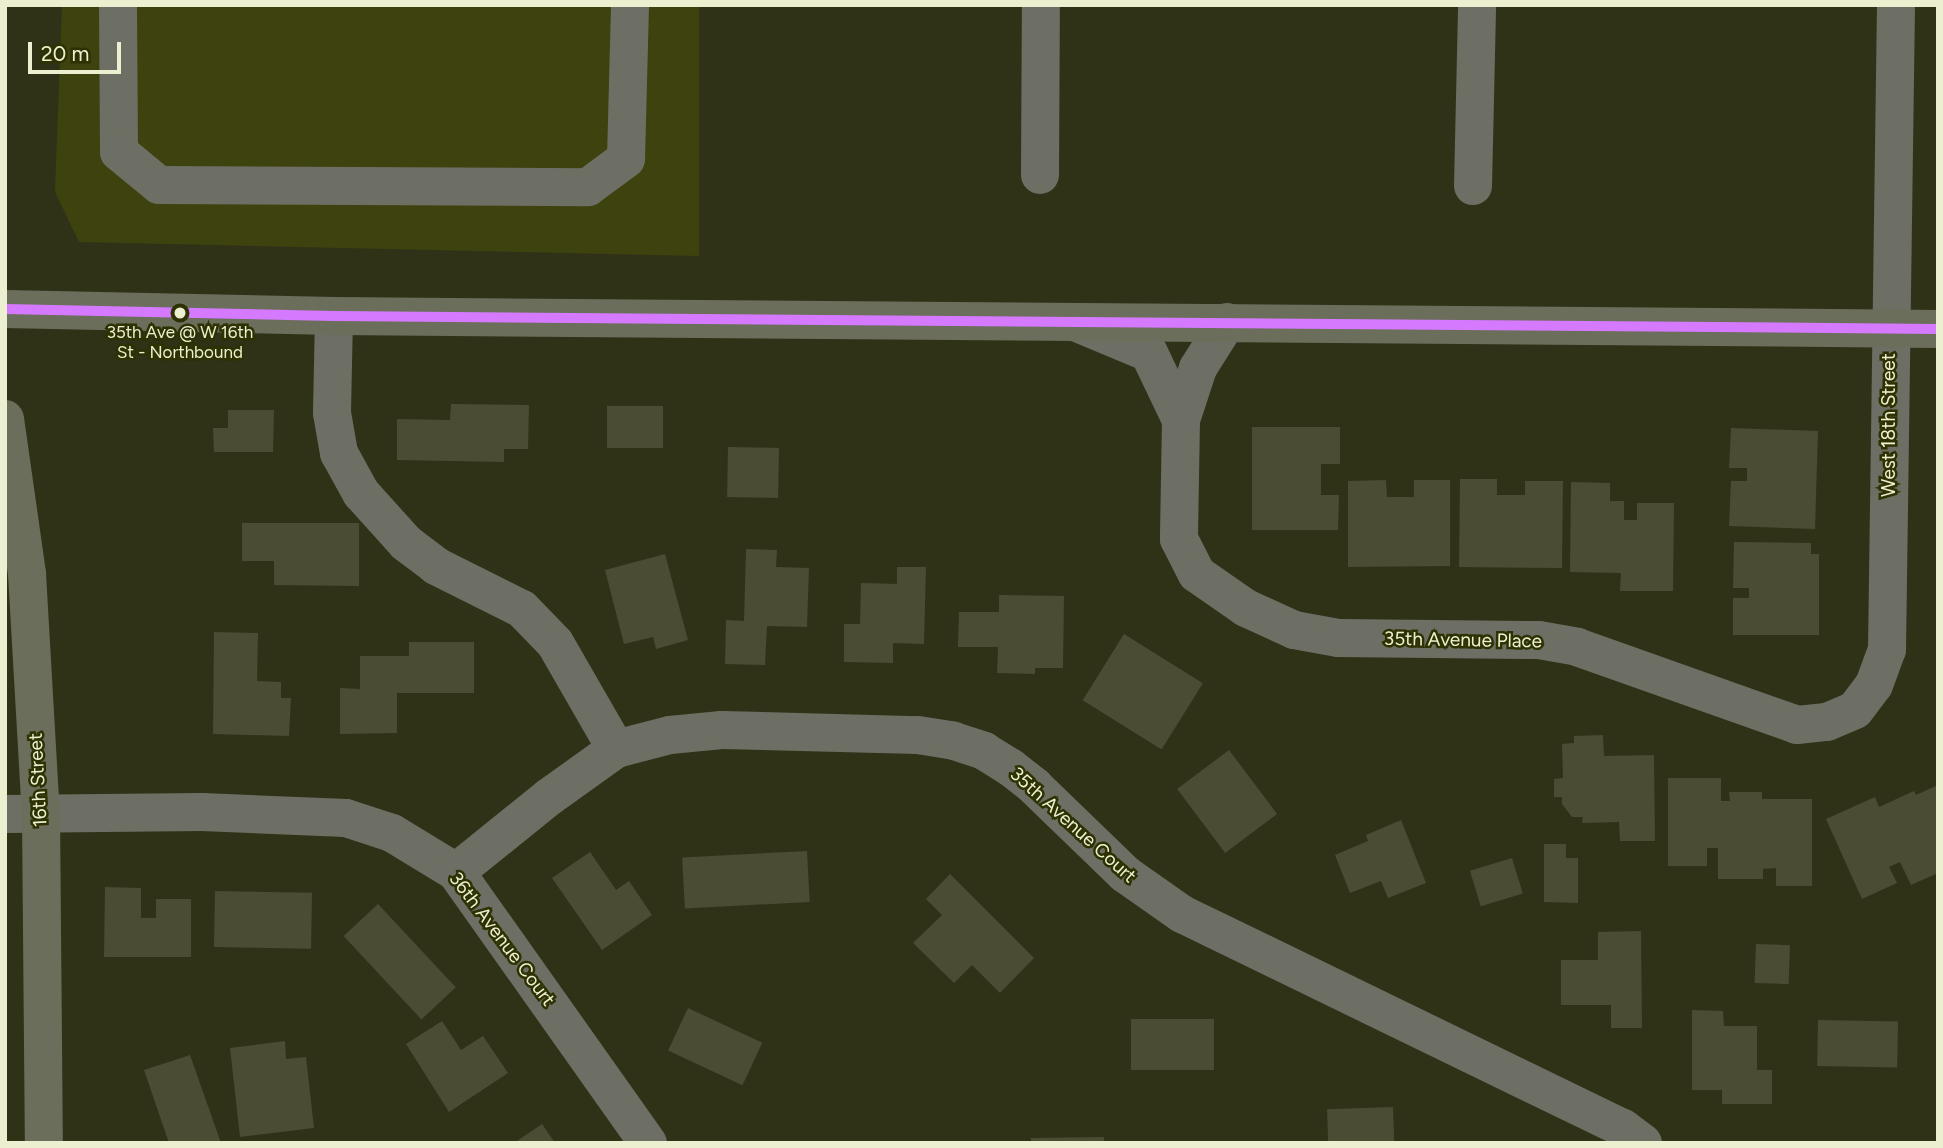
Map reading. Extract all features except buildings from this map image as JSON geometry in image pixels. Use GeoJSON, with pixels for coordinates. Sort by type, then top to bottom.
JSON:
{"type":"FeatureCollection","features":[{"type":"Feature","properties":{"kind":"main road"},"geometry":{"type":"LineString","coordinates":[[5,309],[334,316],[1938,329]]}},
{"type":"Feature","properties":{"kind":"main road","name":"16th Street"},"geometry":{"type":"LineString","coordinates":[[5,419],[27,574],[23,814],[44,1143]]}},
{"type":"Feature","properties":{"kind":"street"},"geometry":{"type":"LineString","coordinates":[[118,5],[119,152],[159,185],[561,187],[589,187],[626,159],[630,5]]}},
{"type":"Feature","properties":{"kind":"street"},"geometry":{"type":"LineString","coordinates":[[1040,174],[1041,5]]}},
{"type":"Feature","properties":{"kind":"street"},"geometry":{"type":"LineString","coordinates":[[1473,186],[1477,5]]}},
{"type":"Feature","properties":{"kind":"street","name":"West 18th Street"},"geometry":{"type":"LineString","coordinates":[[1854,710],[1874,685],[1887,650],[1896,5]]}},
{"type":"Feature","properties":{"kind":"street"},"geometry":{"type":"LineString","coordinates":[[334,316],[332,413],[339,453],[361,494],[406,544],[436,566],[522,609],[555,643],[616,749]]}},
{"type":"Feature","properties":{"kind":"street"},"geometry":{"type":"LineString","coordinates":[[1181,420],[1198,368],[1227,322]]}},
{"type":"Feature","properties":{"kind":"street"},"geometry":{"type":"LineString","coordinates":[[1077,323],[1149,353],[1181,420]]}},
{"type":"Feature","properties":{"kind":"street","name":"35th Avenue Place"},"geometry":{"type":"LineString","coordinates":[[1181,420],[1179,539],[1197,574],[1246,608],[1294,630],[1338,638],[1539,640],[1577,647],[1797,725],[1827,722],[1854,710]]}},
{"type":"Feature","properties":{"kind":"street","name":"35th Avenue Court"},"geometry":{"type":"LineString","coordinates":[[456,872],[549,797],[616,749],[670,735],[722,730],[918,735],[954,741],[984,751],[1034,786],[1125,873],[1182,914],[1623,1128],[1643,1143]]}},
{"type":"Feature","properties":{"kind":"street","name":"36th Avenue Court"},"geometry":{"type":"LineString","coordinates":[[23,814],[202,812],[346,818],[392,833],[456,872],[648,1143]]}},
{"type":"Feature","properties":{"kind":"shaded area"},"geometry":{"type":"Polygon","coordinates":[[[62,5],[699,5],[699,256],[79,242],[55,192],[62,5]]]}},
{"type":"Feature","properties":{"kind":"transit line"},"geometry":{"type":"LineString","coordinates":[[5,309],[334,316],[1938,329]]}},
{"type":"Feature","properties":{"kind":"place","name":"35th Ave @ W 16th St - Northbound"},"geometry":{"type":"Point","coordinates":[180,313]}}]}
